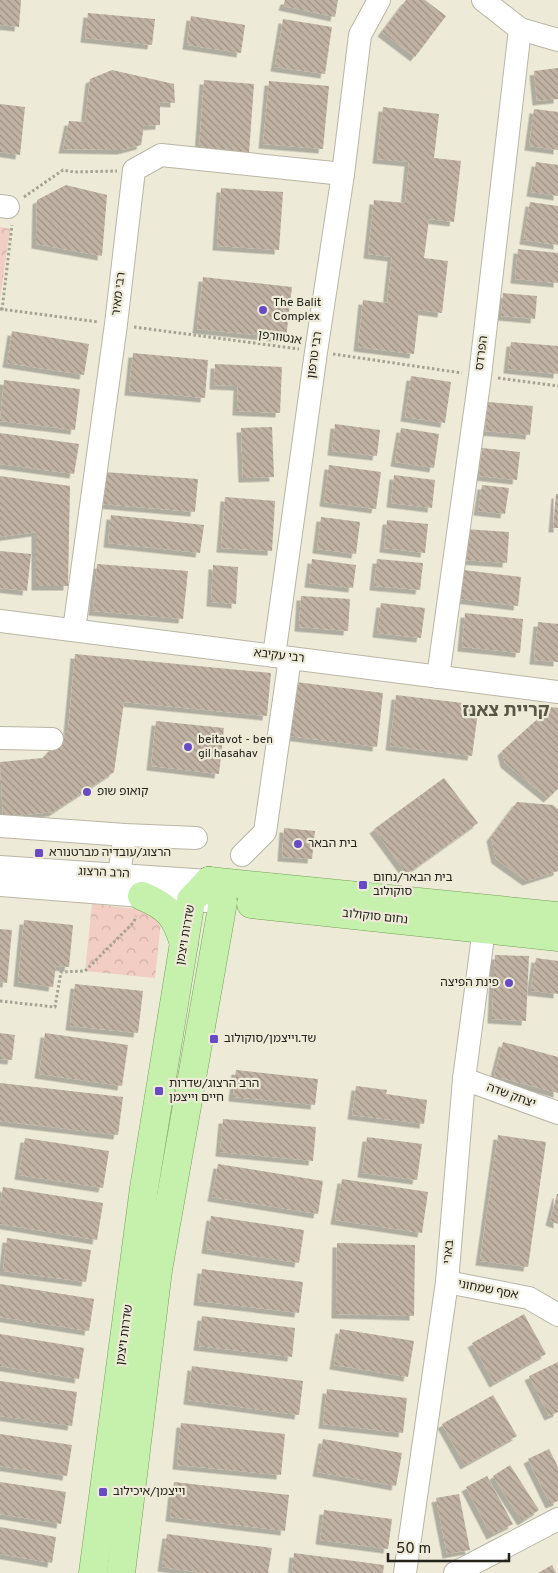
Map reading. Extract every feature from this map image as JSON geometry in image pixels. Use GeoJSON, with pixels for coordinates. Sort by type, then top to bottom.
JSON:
{"type":"FeatureCollection","features":[{"type":"Feature","properties":{"kind":"main road","name":"נחום סוקולוב"},"geometry":{"type":"LineString","coordinates":[[208,894],[265,905],[558,937]]}},
{"type":"Feature","properties":{"kind":"main road","name":"נחום סוקולוב"},"geometry":{"type":"LineString","coordinates":[[208,894],[558,916]]}},
{"type":"Feature","properties":{"kind":"main road","name":"שדרות ויצמן"},"geometry":{"type":"LineString","coordinates":[[93,1573],[144,1188],[184,944],[208,894]]}},
{"type":"Feature","properties":{"kind":"main road","name":"שדרות ויצמן"},"geometry":{"type":"LineString","coordinates":[[121,1573],[158,1270],[214,954],[208,894]]}},
{"type":"Feature","properties":{"kind":"main road"},"geometry":{"type":"LineString","coordinates":[[142,896],[164,906],[172,914],[181,932],[184,944]]}},
{"type":"Feature","properties":{"kind":"main road"},"geometry":{"type":"LineString","coordinates":[[214,954],[223,937],[237,920],[245,913],[265,905]]}},
{"type":"Feature","properties":{"kind":"street","name":"רבי טרפון"},"geometry":{"type":"LineString","coordinates":[[242,856],[265,832],[282,657],[316,352],[343,174],[360,35],[379,0]]}},
{"type":"Feature","properties":{"kind":"street"},"geometry":{"type":"LineString","coordinates":[[483,0],[520,29],[558,40]]}},
{"type":"Feature","properties":{"kind":"street","name":"הפרדס"},"geometry":{"type":"LineString","coordinates":[[438,677],[480,376],[520,29]]}},
{"type":"Feature","properties":{"kind":"street"},"geometry":{"type":"LineString","coordinates":[[134,170],[161,155],[343,174]]}},
{"type":"Feature","properties":{"kind":"street","name":"רבי מאיר"},"geometry":{"type":"LineString","coordinates":[[74,630],[116,324],[134,170]]}},
{"type":"Feature","properties":{"kind":"street","name":"רבי עקיבא"},"geometry":{"type":"LineString","coordinates":[[0,620],[558,692]]}},
{"type":"Feature","properties":{"kind":"street"},"geometry":{"type":"LineString","coordinates":[[0,738],[52,739]]}},
{"type":"Feature","properties":{"kind":"street"},"geometry":{"type":"LineString","coordinates":[[0,826],[196,838]]}},
{"type":"Feature","properties":{"kind":"street"},"geometry":{"type":"LineString","coordinates":[[119,874],[125,835]]}},
{"type":"Feature","properties":{"kind":"street","name":"הרב הרצוג"},"geometry":{"type":"LineString","coordinates":[[0,867],[119,874],[208,894]]}},
{"type":"Feature","properties":{"kind":"street","name":"הרב הרצוג"},"geometry":{"type":"LineString","coordinates":[[0,885],[142,896],[208,894]]}},
{"type":"Feature","properties":{"kind":"street","name":"בארי"},"geometry":{"type":"LineString","coordinates":[[405,1573],[447,1282],[464,1079],[484,929]]}},
{"type":"Feature","properties":{"kind":"street","name":"יצחק שדה"},"geometry":{"type":"LineString","coordinates":[[464,1079],[558,1113]]}},
{"type":"Feature","properties":{"kind":"street","name":"אסף שמחוני"},"geometry":{"type":"LineString","coordinates":[[447,1282],[529,1298],[558,1315]]}},
{"type":"Feature","properties":{"kind":"street"},"geometry":{"type":"LineString","coordinates":[[455,1573],[558,1519]]}},
{"type":"Feature","properties":{"kind":"path"},"geometry":{"type":"LineString","coordinates":[[1,310],[8,205],[63,170],[134,170]]}},
{"type":"Feature","properties":{"kind":"path","name":"אנטוורפן"},"geometry":{"type":"LineString","coordinates":[[1,310],[116,324],[558,386]]}},
{"type":"Feature","properties":{"kind":"path"},"geometry":{"type":"LineString","coordinates":[[0,1001],[55,1007],[61,972],[85,971],[134,922],[142,896]]}},
{"type":"Feature","properties":{"kind":"green space"},"geometry":{"type":"Polygon","coordinates":[[[0,227],[10,229],[0,299],[0,227]]]}},
{"type":"Feature","properties":{"kind":"green space"},"geometry":{"type":"Polygon","coordinates":[[[92,904],[162,912],[155,978],[85,971],[92,904]]]}},
{"type":"Feature","properties":{"kind":"building"},"geometry":{"type":"Polygon","coordinates":[[[0,0],[21,0],[19,27],[0,25],[0,0]]]}},
{"type":"Feature","properties":{"kind":"building"},"geometry":{"type":"Polygon","coordinates":[[[285,0],[338,0],[335,17],[283,6],[285,0]]]}},
{"type":"Feature","properties":{"kind":"building"},"geometry":{"type":"Polygon","coordinates":[[[406,0],[425,0],[446,16],[415,57],[382,32],[406,0]]]}},
{"type":"Feature","properties":{"kind":"building"},"geometry":{"type":"Polygon","coordinates":[[[88,13],[155,19],[152,45],[85,38],[88,13]]]}},
{"type":"Feature","properties":{"kind":"building"},"geometry":{"type":"Polygon","coordinates":[[[191,16],[245,25],[241,53],[187,45],[191,16]]]}},
{"type":"Feature","properties":{"kind":"building"},"geometry":{"type":"Polygon","coordinates":[[[283,19],[332,27],[325,74],[275,67],[283,19]]]}},
{"type":"Feature","properties":{"kind":"building"},"geometry":{"type":"Polygon","coordinates":[[[558,68],[558,99],[537,101],[534,71],[558,68]]]}},
{"type":"Feature","properties":{"kind":"building"},"geometry":{"type":"Polygon","coordinates":[[[112,70],[174,84],[175,103],[160,102],[160,125],[144,126],[141,145],[122,150],[63,149],[69,121],[85,122],[90,79],[112,70]]]}},
{"type":"Feature","properties":{"kind":"building"},"geometry":{"type":"Polygon","coordinates":[[[204,80],[254,84],[249,153],[199,149],[204,80]]]}},
{"type":"Feature","properties":{"kind":"building"},"geometry":{"type":"Polygon","coordinates":[[[269,81],[329,86],[323,149],[263,144],[269,81]]]}},
{"type":"Feature","properties":{"kind":"building"},"geometry":{"type":"Polygon","coordinates":[[[0,104],[25,107],[20,155],[0,152],[0,104]]]}},
{"type":"Feature","properties":{"kind":"building"},"geometry":{"type":"Polygon","coordinates":[[[383,107],[439,114],[434,158],[461,161],[454,222],[429,219],[424,258],[448,261],[442,313],[419,310],[414,354],[358,347],[363,300],[387,303],[392,257],[368,254],[374,200],[405,203],[409,162],[377,159],[383,107]]]}},
{"type":"Feature","properties":{"kind":"building"},"geometry":{"type":"Polygon","coordinates":[[[534,109],[558,112],[558,150],[529,146],[534,109]]]}},
{"type":"Feature","properties":{"kind":"building"},"geometry":{"type":"Polygon","coordinates":[[[536,162],[558,165],[558,196],[531,192],[536,162]]]}},
{"type":"Feature","properties":{"kind":"building"},"geometry":{"type":"Polygon","coordinates":[[[66,185],[107,195],[102,256],[36,244],[37,200],[66,185]]]}},
{"type":"Feature","properties":{"kind":"building"},"geometry":{"type":"Polygon","coordinates":[[[221,188],[283,192],[279,250],[217,246],[221,188]]]}},
{"type":"Feature","properties":{"kind":"building"},"geometry":{"type":"Polygon","coordinates":[[[530,202],[558,206],[558,245],[524,240],[530,202]]]}},
{"type":"Feature","properties":{"kind":"building"},"geometry":{"type":"Polygon","coordinates":[[[518,249],[558,253],[558,283],[515,279],[518,249]]]}},
{"type":"Feature","properties":{"kind":"building"},"geometry":{"type":"Polygon","coordinates":[[[203,277],[292,287],[286,338],[197,329],[203,277]]]}},
{"type":"Feature","properties":{"kind":"building"},"geometry":{"type":"Polygon","coordinates":[[[503,293],[537,296],[535,319],[501,316],[503,293]]]}},
{"type":"Feature","properties":{"kind":"building"},"geometry":{"type":"Polygon","coordinates":[[[12,331],[89,344],[84,375],[7,363],[12,331]]]}},
{"type":"Feature","properties":{"kind":"building"},"geometry":{"type":"Polygon","coordinates":[[[511,342],[558,346],[558,374],[508,369],[511,342]]]}},
{"type":"Feature","properties":{"kind":"building"},"geometry":{"type":"Polygon","coordinates":[[[133,353],[208,360],[205,398],[129,391],[133,353]]]}},
{"type":"Feature","properties":{"kind":"building"},"geometry":{"type":"Polygon","coordinates":[[[215,364],[282,367],[280,413],[237,411],[238,386],[214,385],[215,364]]]}},
{"type":"Feature","properties":{"kind":"building"},"geometry":{"type":"Polygon","coordinates":[[[411,376],[451,382],[445,423],[405,417],[411,376]]]}},
{"type":"Feature","properties":{"kind":"building"},"geometry":{"type":"Polygon","coordinates":[[[4,380],[80,389],[75,430],[0,421],[4,380]]]}},
{"type":"Feature","properties":{"kind":"building"},"geometry":{"type":"Polygon","coordinates":[[[488,402],[533,406],[530,435],[485,431],[488,402]]]}},
{"type":"Feature","properties":{"kind":"building"},"geometry":{"type":"Polygon","coordinates":[[[335,424],[380,430],[377,456],[332,451],[335,424]]]}},
{"type":"Feature","properties":{"kind":"building"},"geometry":{"type":"Polygon","coordinates":[[[272,427],[274,477],[243,478],[241,428],[272,427]]]}},
{"type":"Feature","properties":{"kind":"building"},"geometry":{"type":"Polygon","coordinates":[[[401,428],[439,434],[434,468],[395,462],[401,428]]]}},
{"type":"Feature","properties":{"kind":"building"},"geometry":{"type":"Polygon","coordinates":[[[0,433],[79,444],[74,474],[0,464],[0,433]]]}},
{"type":"Feature","properties":{"kind":"building"},"geometry":{"type":"Polygon","coordinates":[[[482,448],[520,452],[517,480],[479,476],[482,448]]]}},
{"type":"Feature","properties":{"kind":"building"},"geometry":{"type":"Polygon","coordinates":[[[329,465],[381,472],[376,509],[324,502],[329,465]]]}},
{"type":"Feature","properties":{"kind":"building"},"geometry":{"type":"Polygon","coordinates":[[[104,472],[198,479],[195,512],[101,504],[104,472]]]}},
{"type":"Feature","properties":{"kind":"building"},"geometry":{"type":"Polygon","coordinates":[[[394,475],[435,480],[432,508],[391,503],[394,475]]]}},
{"type":"Feature","properties":{"kind":"building"},"geometry":{"type":"Polygon","coordinates":[[[0,476],[70,486],[68,586],[36,586],[36,532],[0,537],[0,476]]]}},
{"type":"Feature","properties":{"kind":"building"},"geometry":{"type":"Polygon","coordinates":[[[482,485],[509,488],[505,514],[478,511],[482,485]]]}},
{"type":"Feature","properties":{"kind":"building"},"geometry":{"type":"Polygon","coordinates":[[[556,494],[558,494],[558,528],[553,528],[556,494]]]}},
{"type":"Feature","properties":{"kind":"building"},"geometry":{"type":"Polygon","coordinates":[[[225,497],[275,501],[272,551],[221,548],[225,497]]]}},
{"type":"Feature","properties":{"kind":"building"},"geometry":{"type":"Polygon","coordinates":[[[111,515],[204,525],[200,553],[108,543],[111,515]]]}},
{"type":"Feature","properties":{"kind":"building"},"geometry":{"type":"Polygon","coordinates":[[[321,517],[360,522],[356,554],[317,549],[321,517]]]}},
{"type":"Feature","properties":{"kind":"building"},"geometry":{"type":"Polygon","coordinates":[[[387,520],[428,524],[425,553],[384,548],[387,520]]]}},
{"type":"Feature","properties":{"kind":"building"},"geometry":{"type":"Polygon","coordinates":[[[465,529],[509,532],[507,563],[463,560],[465,529]]]}},
{"type":"Feature","properties":{"kind":"building"},"geometry":{"type":"Polygon","coordinates":[[[0,551],[31,554],[27,591],[0,588],[0,551]]]}},
{"type":"Feature","properties":{"kind":"building"},"geometry":{"type":"Polygon","coordinates":[[[312,559],[356,565],[353,588],[309,583],[312,559]]]}},
{"type":"Feature","properties":{"kind":"building"},"geometry":{"type":"Polygon","coordinates":[[[377,559],[423,563],[420,590],[374,586],[377,559]]]}},
{"type":"Feature","properties":{"kind":"building"},"geometry":{"type":"Polygon","coordinates":[[[97,564],[188,571],[183,619],[93,611],[97,564]]]}},
{"type":"Feature","properties":{"kind":"building"},"geometry":{"type":"Polygon","coordinates":[[[213,565],[238,567],[236,604],[211,602],[213,565]]]}},
{"type":"Feature","properties":{"kind":"building"},"geometry":{"type":"Polygon","coordinates":[[[464,570],[521,577],[518,606],[460,599],[464,570]]]}},
{"type":"Feature","properties":{"kind":"building"},"geometry":{"type":"Polygon","coordinates":[[[301,596],[350,599],[348,631],[299,627],[301,596]]]}},
{"type":"Feature","properties":{"kind":"building"},"geometry":{"type":"Polygon","coordinates":[[[381,603],[425,608],[421,638],[377,633],[381,603]]]}},
{"type":"Feature","properties":{"kind":"building"},"geometry":{"type":"Polygon","coordinates":[[[465,613],[523,619],[520,653],[462,647],[465,613]]]}},
{"type":"Feature","properties":{"kind":"building"},"geometry":{"type":"Polygon","coordinates":[[[538,622],[558,624],[558,662],[534,660],[538,622]]]}},
{"type":"Feature","properties":{"kind":"building"},"geometry":{"type":"Polygon","coordinates":[[[75,654],[271,673],[267,716],[124,702],[114,772],[53,812],[3,817],[0,762],[43,758],[68,730],[75,654]]]}},
{"type":"Feature","properties":{"kind":"building"},"geometry":{"type":"Polygon","coordinates":[[[296,682],[383,693],[377,747],[289,736],[296,682]]]}},
{"type":"Feature","properties":{"kind":"building"},"geometry":{"type":"Polygon","coordinates":[[[396,695],[479,705],[472,756],[390,746],[396,695]]]}},
{"type":"Feature","properties":{"kind":"building"},"geometry":{"type":"Polygon","coordinates":[[[551,707],[558,708],[558,789],[548,798],[505,763],[502,751],[551,707]]]}},
{"type":"Feature","properties":{"kind":"building","name":"beitavot - ben gil hasahav"},"geometry":{"type":"Polygon","coordinates":[[[156,721],[224,728],[219,774],[151,766],[156,721]]]}},
{"type":"Feature","properties":{"kind":"building"},"geometry":{"type":"Polygon","coordinates":[[[444,778],[478,823],[407,874],[374,829],[444,778]]]}},
{"type":"Feature","properties":{"kind":"building"},"geometry":{"type":"Polygon","coordinates":[[[517,802],[553,805],[558,809],[558,871],[527,881],[496,859],[491,837],[517,802]]]}},
{"type":"Feature","properties":{"kind":"building","name":"בית הבאר"},"geometry":{"type":"Polygon","coordinates":[[[284,828],[315,831],[312,859],[282,857],[284,828]]]}},
{"type":"Feature","properties":{"kind":"building"},"geometry":{"type":"Polygon","coordinates":[[[24,920],[73,925],[69,967],[56,966],[53,987],[18,982],[24,920]]]}},
{"type":"Feature","properties":{"kind":"building"},"geometry":{"type":"Polygon","coordinates":[[[0,929],[12,930],[7,983],[0,982],[0,929]]]}},
{"type":"Feature","properties":{"kind":"building"},"geometry":{"type":"Polygon","coordinates":[[[495,955],[529,956],[526,1021],[492,1019],[495,955]]]}},
{"type":"Feature","properties":{"kind":"building"},"geometry":{"type":"Polygon","coordinates":[[[536,958],[558,961],[558,994],[531,991],[536,958]]]}},
{"type":"Feature","properties":{"kind":"building"},"geometry":{"type":"Polygon","coordinates":[[[75,984],[143,991],[138,1033],[70,1026],[75,984]]]}},
{"type":"Feature","properties":{"kind":"building"},"geometry":{"type":"Polygon","coordinates":[[[0,1033],[15,1035],[12,1060],[0,1059],[0,1033]]]}},
{"type":"Feature","properties":{"kind":"building"},"geometry":{"type":"Polygon","coordinates":[[[45,1033],[128,1045],[122,1086],[39,1074],[45,1033]]]}},
{"type":"Feature","properties":{"kind":"building"},"geometry":{"type":"Polygon","coordinates":[[[503,1042],[558,1057],[558,1093],[494,1076],[503,1042]]]}},
{"type":"Feature","properties":{"kind":"building"},"geometry":{"type":"Polygon","coordinates":[[[236,1070],[318,1079],[315,1105],[233,1097],[236,1070]]]}},
{"type":"Feature","properties":{"kind":"building"},"geometry":{"type":"Polygon","coordinates":[[[0,1083],[123,1097],[118,1135],[0,1121],[0,1083]]]}},
{"type":"Feature","properties":{"kind":"building"},"geometry":{"type":"Polygon","coordinates":[[[356,1086],[387,1090],[386,1094],[427,1100],[424,1124],[352,1115],[356,1086]]]}},
{"type":"Feature","properties":{"kind":"building"},"geometry":{"type":"Polygon","coordinates":[[[223,1119],[316,1127],[313,1161],[220,1152],[223,1119]]]}},
{"type":"Feature","properties":{"kind":"building"},"geometry":{"type":"Polygon","coordinates":[[[498,1135],[546,1142],[528,1267],[480,1261],[498,1135]]]}},
{"type":"Feature","properties":{"kind":"building"},"geometry":{"type":"Polygon","coordinates":[[[367,1137],[422,1144],[417,1180],[362,1173],[367,1137]]]}},
{"type":"Feature","properties":{"kind":"building"},"geometry":{"type":"Polygon","coordinates":[[[25,1138],[109,1151],[103,1188],[19,1175],[25,1138]]]}},
{"type":"Feature","properties":{"kind":"building"},"geometry":{"type":"Polygon","coordinates":[[[218,1164],[323,1181],[318,1214],[212,1197],[218,1164]]]}},
{"type":"Feature","properties":{"kind":"building"},"geometry":{"type":"Polygon","coordinates":[[[342,1179],[428,1192],[422,1233],[335,1220],[342,1179]]]}},
{"type":"Feature","properties":{"kind":"building"},"geometry":{"type":"Polygon","coordinates":[[[3,1187],[103,1203],[97,1240],[0,1224],[0,1203],[3,1187]]]}},
{"type":"Feature","properties":{"kind":"building"},"geometry":{"type":"Polygon","coordinates":[[[558,1194],[558,1224],[550,1221],[558,1194]]]}},
{"type":"Feature","properties":{"kind":"building"},"geometry":{"type":"Polygon","coordinates":[[[211,1216],[304,1230],[299,1263],[206,1249],[211,1216]]]}},
{"type":"Feature","properties":{"kind":"building"},"geometry":{"type":"Polygon","coordinates":[[[7,1238],[91,1250],[86,1282],[3,1271],[7,1238]]]}},
{"type":"Feature","properties":{"kind":"building"},"geometry":{"type":"Polygon","coordinates":[[[337,1243],[415,1245],[414,1316],[336,1314],[337,1243]]]}},
{"type":"Feature","properties":{"kind":"building"},"geometry":{"type":"Polygon","coordinates":[[[202,1269],[303,1282],[299,1313],[198,1301],[202,1269]]]}},
{"type":"Feature","properties":{"kind":"building"},"geometry":{"type":"Polygon","coordinates":[[[0,1284],[94,1299],[89,1331],[0,1317],[0,1284]]]}},
{"type":"Feature","properties":{"kind":"building"},"geometry":{"type":"Polygon","coordinates":[[[524,1314],[546,1354],[494,1383],[472,1343],[524,1314]]]}},
{"type":"Feature","properties":{"kind":"building"},"geometry":{"type":"Polygon","coordinates":[[[202,1316],[295,1328],[292,1357],[198,1346],[202,1316]]]}},
{"type":"Feature","properties":{"kind":"building"},"geometry":{"type":"Polygon","coordinates":[[[340,1329],[414,1341],[408,1377],[334,1365],[340,1329]]]}},
{"type":"Feature","properties":{"kind":"building"},"geometry":{"type":"Polygon","coordinates":[[[0,1334],[84,1348],[79,1379],[0,1366],[0,1334]]]}},
{"type":"Feature","properties":{"kind":"building"},"geometry":{"type":"Polygon","coordinates":[[[558,1362],[558,1412],[549,1416],[529,1376],[558,1362]]]}},
{"type":"Feature","properties":{"kind":"building"},"geometry":{"type":"Polygon","coordinates":[[[192,1366],[303,1381],[299,1415],[188,1400],[192,1366]]]}},
{"type":"Feature","properties":{"kind":"building"},"geometry":{"type":"Polygon","coordinates":[[[0,1381],[77,1392],[72,1426],[0,1416],[0,1381]]]}},
{"type":"Feature","properties":{"kind":"building"},"geometry":{"type":"Polygon","coordinates":[[[327,1389],[407,1398],[403,1433],[323,1424],[327,1389]]]}},
{"type":"Feature","properties":{"kind":"building"},"geometry":{"type":"Polygon","coordinates":[[[493,1395],[517,1436],[465,1465],[442,1424],[493,1395]]]}},
{"type":"Feature","properties":{"kind":"building"},"geometry":{"type":"Polygon","coordinates":[[[181,1423],[285,1434],[281,1475],[177,1465],[181,1423]]]}},
{"type":"Feature","properties":{"kind":"building"},"geometry":{"type":"Polygon","coordinates":[[[0,1434],[72,1445],[67,1476],[0,1466],[0,1434]]]}},
{"type":"Feature","properties":{"kind":"building"},"geometry":{"type":"Polygon","coordinates":[[[323,1439],[402,1453],[396,1486],[317,1472],[323,1439]]]}},
{"type":"Feature","properties":{"kind":"building"},"geometry":{"type":"Polygon","coordinates":[[[549,1449],[558,1467],[558,1501],[550,1504],[528,1459],[549,1449]]]}},
{"type":"Feature","properties":{"kind":"building"},"geometry":{"type":"Polygon","coordinates":[[[510,1465],[539,1510],[522,1521],[493,1476],[510,1465]]]}},
{"type":"Feature","properties":{"kind":"building"},"geometry":{"type":"Polygon","coordinates":[[[487,1476],[513,1524],[491,1535],[466,1487],[487,1476]]]}},
{"type":"Feature","properties":{"kind":"building"},"geometry":{"type":"Polygon","coordinates":[[[0,1482],[66,1492],[61,1524],[0,1514],[0,1482]]]}},
{"type":"Feature","properties":{"kind":"building"},"geometry":{"type":"Polygon","coordinates":[[[174,1482],[289,1495],[285,1531],[170,1517],[174,1482]]]}},
{"type":"Feature","properties":{"kind":"building"},"geometry":{"type":"Polygon","coordinates":[[[459,1494],[470,1550],[447,1554],[436,1498],[459,1494]]]}},
{"type":"Feature","properties":{"kind":"building"},"geometry":{"type":"Polygon","coordinates":[[[324,1510],[392,1519],[388,1549],[320,1540],[324,1510]]]}},
{"type":"Feature","properties":{"kind":"building"},"geometry":{"type":"Polygon","coordinates":[[[0,1527],[56,1537],[52,1563],[0,1554],[0,1527]]]}},
{"type":"Feature","properties":{"kind":"building"},"geometry":{"type":"Polygon","coordinates":[[[167,1534],[272,1548],[268,1573],[203,1573],[162,1567],[167,1534]]]}},
{"type":"Feature","properties":{"kind":"building"},"geometry":{"type":"Polygon","coordinates":[[[294,1553],[384,1565],[383,1573],[292,1573],[294,1553]]]}},
{"type":"Feature","properties":{"kind":"building"},"geometry":{"type":"Polygon","coordinates":[[[552,1565],[556,1573],[538,1573],[552,1565]]]}},
{"type":"Feature","properties":{"kind":"place","name":"The Balit Complex"},"geometry":{"type":"Point","coordinates":[263,310]}},
{"type":"Feature","properties":{"kind":"place","name":"beitavot - ben gil hasahav"},"geometry":{"type":"Point","coordinates":[188,747]}},
{"type":"Feature","properties":{"kind":"place","name":"קואופ שופ"},"geometry":{"type":"Point","coordinates":[87,792]}},
{"type":"Feature","properties":{"kind":"place","name":"בית הבאר"},"geometry":{"type":"Point","coordinates":[298,844]}},
{"type":"Feature","properties":{"kind":"place","name":"הרצוג/עובדיה מברטנורא"},"geometry":{"type":"Point","coordinates":[39,853]}},
{"type":"Feature","properties":{"kind":"place","name":"בית הבאר/נחום סוקולוב"},"geometry":{"type":"Point","coordinates":[363,885]}},
{"type":"Feature","properties":{"kind":"place","name":"פינת הפיצה"},"geometry":{"type":"Point","coordinates":[509,983]}},
{"type":"Feature","properties":{"kind":"place","name":"שד.וייצמן/סוקולוב"},"geometry":{"type":"Point","coordinates":[214,1039]}},
{"type":"Feature","properties":{"kind":"place","name":"הרב הרצוג/שדרות חיים וייצמן"},"geometry":{"type":"Point","coordinates":[159,1091]}},
{"type":"Feature","properties":{"kind":"place","name":"וייצמן/איכילוב"},"geometry":{"type":"Point","coordinates":[103,1492]}},
{"type":"Feature","properties":{"kind":"district","name":"קריית צאנז"},"geometry":{"type":"Point","coordinates":[506,711]}}]}
